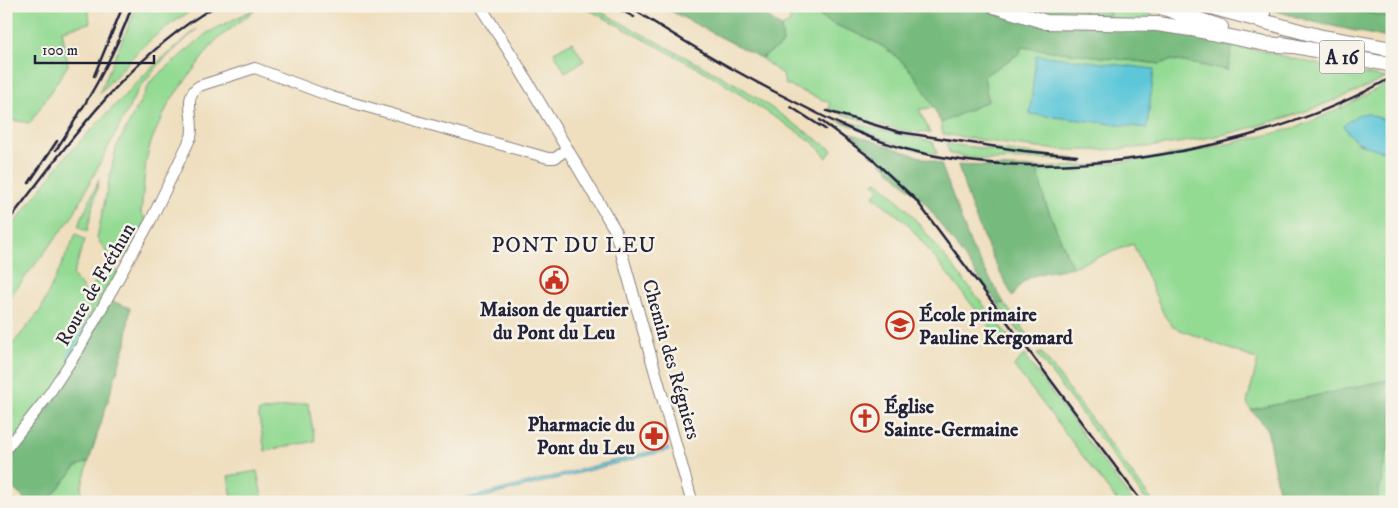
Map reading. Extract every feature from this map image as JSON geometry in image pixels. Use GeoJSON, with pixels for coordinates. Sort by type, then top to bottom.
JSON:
{"type":"FeatureCollection","features":[{"type":"Feature","properties":{"kind":"highway","name":"A 16"},"geometry":{"type":"LineString","coordinates":[[1158,6],[1292,46],[1392,65]]}},
{"type":"Feature","properties":{"kind":"highway","name":"A 16"},"geometry":{"type":"LineString","coordinates":[[1207,6],[1322,37],[1392,48]]}},
{"type":"Feature","properties":{"kind":"highway"},"geometry":{"type":"LineString","coordinates":[[1240,6],[1392,48]]}},
{"type":"Feature","properties":{"kind":"highway"},"geometry":{"type":"LineString","coordinates":[[1001,7],[1046,22],[1157,24],[1265,44],[1292,46]]}},
{"type":"Feature","properties":{"kind":"main road"},"geometry":{"type":"LineString","coordinates":[[474,6],[506,47]]}},
{"type":"Feature","properties":{"kind":"main road"},"geometry":{"type":"LineString","coordinates":[[480,6],[506,47]]}},
{"type":"Feature","properties":{"kind":"main road","name":"Chemin des Régniers"},"geometry":{"type":"LineString","coordinates":[[506,47],[609,217],[620,243],[692,502]]}},
{"type":"Feature","properties":{"kind":"street","name":"Route de Fréthun"},"geometry":{"type":"LineString","coordinates":[[6,449],[53,389],[83,342],[150,222],[188,144],[194,124],[189,98],[195,88],[252,68],[264,71],[300,87],[332,97],[548,158],[555,158],[568,150]]}},
{"type":"Feature","properties":{"kind":"green space"},"geometry":{"type":"Polygon","coordinates":[[[6,6],[88,6],[90,23],[62,30],[68,65],[30,123],[6,119],[6,6]]]}},
{"type":"Feature","properties":{"kind":"green space"},"geometry":{"type":"Polygon","coordinates":[[[137,6],[198,6],[165,28],[140,49],[99,94],[137,6]]]}},
{"type":"Feature","properties":{"kind":"green space"},"geometry":{"type":"Polygon","coordinates":[[[260,6],[215,41],[170,101],[152,139],[146,160],[141,213],[147,221],[126,258],[117,260],[110,258],[97,238],[116,148],[151,81],[207,33],[260,6]]]}},
{"type":"Feature","properties":{"kind":"green space"},"geometry":{"type":"Polygon","coordinates":[[[582,6],[590,6],[741,87],[832,150],[827,158],[814,143],[711,75],[582,6]]]}},
{"type":"Feature","properties":{"kind":"green space"},"geometry":{"type":"Polygon","coordinates":[[[661,6],[753,6],[781,27],[783,44],[761,58],[661,6]]]}},
{"type":"Feature","properties":{"kind":"green space"},"geometry":{"type":"Polygon","coordinates":[[[789,6],[810,6],[827,21],[875,42],[905,65],[921,85],[934,108],[919,109],[930,133],[906,131],[864,121],[829,109],[830,103],[785,84],[783,75],[761,58],[783,44],[781,27],[790,23],[789,6]]]}},
{"type":"Feature","properties":{"kind":"green space"},"geometry":{"type":"Polygon","coordinates":[[[810,6],[1111,6],[1107,28],[1155,29],[1233,44],[1228,70],[1172,60],[1160,64],[1021,47],[1020,53],[984,76],[988,101],[941,123],[920,83],[891,52],[863,36],[828,21],[810,6]]]}},
{"type":"Feature","properties":{"kind":"green space"},"geometry":{"type":"Polygon","coordinates":[[[1111,6],[1123,6],[1171,21],[1107,28],[1111,6]]]}},
{"type":"Feature","properties":{"kind":"green space"},"geometry":{"type":"Polygon","coordinates":[[[1260,6],[1333,6],[1392,18],[1392,39],[1310,21],[1260,6]]]}},
{"type":"Feature","properties":{"kind":"green space"},"geometry":{"type":"Polygon","coordinates":[[[1333,6],[1392,6],[1392,18],[1333,6]]]}},
{"type":"Feature","properties":{"kind":"green space"},"geometry":{"type":"Polygon","coordinates":[[[197,29],[161,62],[138,90],[72,217],[6,302],[6,234],[66,156],[152,67],[197,29]]]}},
{"type":"Feature","properties":{"kind":"green space"},"geometry":{"type":"Polygon","coordinates":[[[572,42],[584,61],[565,72],[554,52],[572,42]]]}},
{"type":"Feature","properties":{"kind":"green space"},"geometry":{"type":"Polygon","coordinates":[[[1233,44],[1346,71],[1386,78],[1312,109],[1273,122],[1195,140],[1155,146],[1058,150],[1025,147],[943,134],[941,123],[988,101],[984,76],[1020,53],[1021,47],[1160,64],[1172,60],[1227,70],[1233,44]]]}},
{"type":"Feature","properties":{"kind":"green space"},"geometry":{"type":"Polygon","coordinates":[[[1392,81],[1392,123],[1366,113],[1355,142],[1392,154],[1392,379],[1251,410],[1247,403],[1258,360],[1173,327],[1164,315],[1133,244],[1072,267],[1045,202],[1037,168],[1141,160],[1277,133],[1321,117],[1392,81]]]}},
{"type":"Feature","properties":{"kind":"green space"},"geometry":{"type":"Polygon","coordinates":[[[835,119],[933,142],[937,154],[900,146],[835,119]]]}},
{"type":"Feature","properties":{"kind":"green space"},"geometry":{"type":"Polygon","coordinates":[[[850,133],[941,164],[971,246],[1004,303],[998,304],[926,204],[850,133]]]}},
{"type":"Feature","properties":{"kind":"green space"},"geometry":{"type":"Polygon","coordinates":[[[946,144],[1077,159],[986,160],[950,154],[946,144]]]}},
{"type":"Feature","properties":{"kind":"green space"},"geometry":{"type":"Polygon","coordinates":[[[958,165],[1037,168],[1045,202],[1072,267],[1030,277],[1018,288],[1013,297],[981,232],[958,165]]]}},
{"type":"Feature","properties":{"kind":"green space"},"geometry":{"type":"Polygon","coordinates":[[[99,180],[87,232],[78,226],[99,180]]]}},
{"type":"Feature","properties":{"kind":"green space"},"geometry":{"type":"Polygon","coordinates":[[[878,181],[906,208],[1021,352],[1007,349],[907,223],[873,196],[879,190],[873,183],[878,181]]]}},
{"type":"Feature","properties":{"kind":"green space"},"geometry":{"type":"Polygon","coordinates":[[[76,234],[85,240],[73,275],[87,294],[102,272],[115,269],[118,273],[104,299],[111,301],[47,411],[6,456],[6,352],[40,311],[76,234]]]}},
{"type":"Feature","properties":{"kind":"green space"},"geometry":{"type":"Polygon","coordinates":[[[111,301],[130,308],[126,343],[89,461],[76,467],[47,502],[28,502],[6,482],[6,456],[47,411],[111,301]]]}},
{"type":"Feature","properties":{"kind":"green space"},"geometry":{"type":"Polygon","coordinates":[[[1004,303],[1036,346],[1031,347],[998,304],[1004,303]]]}},
{"type":"Feature","properties":{"kind":"green space"},"geometry":{"type":"Polygon","coordinates":[[[1042,353],[1153,502],[1147,502],[1037,354],[1042,353]]]}},
{"type":"Feature","properties":{"kind":"green space"},"geometry":{"type":"Polygon","coordinates":[[[1024,355],[1133,502],[1118,502],[1014,366],[1024,355]]]}},
{"type":"Feature","properties":{"kind":"green space"},"geometry":{"type":"Polygon","coordinates":[[[1392,379],[1392,445],[1386,454],[1377,502],[1280,502],[1267,428],[1251,410],[1392,379]]]}},
{"type":"Feature","properties":{"kind":"green space"},"geometry":{"type":"Polygon","coordinates":[[[308,403],[315,441],[265,451],[258,412],[308,403]]]}},
{"type":"Feature","properties":{"kind":"green space"},"geometry":{"type":"Polygon","coordinates":[[[1392,445],[1392,502],[1377,502],[1386,454],[1392,445]]]}},
{"type":"Feature","properties":{"kind":"green space"},"geometry":{"type":"Polygon","coordinates":[[[89,461],[81,488],[85,502],[47,502],[76,467],[89,461]]]}},
{"type":"Feature","properties":{"kind":"green space"},"geometry":{"type":"Polygon","coordinates":[[[257,471],[263,502],[233,502],[228,476],[257,471]]]}},
{"type":"Feature","properties":{"kind":"water"},"geometry":{"type":"Polygon","coordinates":[[[1036,55],[1154,69],[1147,128],[1030,114],[1036,55]]]}},
{"type":"Feature","properties":{"kind":"water"},"geometry":{"type":"Polygon","coordinates":[[[1366,113],[1392,123],[1392,154],[1358,142],[1348,132],[1344,125],[1357,115],[1366,113]]]}},
{"type":"Feature","properties":{"kind":"water"},"geometry":{"type":"Polygon","coordinates":[[[668,447],[669,450],[465,502],[453,502],[668,447]]]}},
{"type":"Feature","properties":{"kind":"waterway"},"geometry":{"type":"LineString","coordinates":[[68,356],[92,316]]}},
{"type":"Feature","properties":{"kind":"railway"},"geometry":{"type":"LineString","coordinates":[[94,76],[123,6]]}},
{"type":"Feature","properties":{"kind":"railway"},"geometry":{"type":"LineString","coordinates":[[56,150],[98,80],[117,44],[132,6]]}},
{"type":"Feature","properties":{"kind":"railway"},"geometry":{"type":"LineString","coordinates":[[9,220],[78,131],[128,75],[184,26],[216,6]]}},
{"type":"Feature","properties":{"kind":"railway"},"geometry":{"type":"LineString","coordinates":[[613,6],[634,17]]}},
{"type":"Feature","properties":{"kind":"railway"},"geometry":{"type":"LineString","coordinates":[[628,6],[749,78],[828,119],[866,136],[892,145],[950,158],[1013,164],[1080,164],[1148,157],[1215,144],[1279,126],[1339,104],[1392,77]]}},
{"type":"Feature","properties":{"kind":"railway"},"geometry":{"type":"LineString","coordinates":[[791,107],[825,129]]}},
{"type":"Feature","properties":{"kind":"railway"},"geometry":{"type":"LineString","coordinates":[[827,111],[899,132],[1024,151],[1077,156]]}},
{"type":"Feature","properties":{"kind":"railway"},"geometry":{"type":"LineString","coordinates":[[820,120],[871,158],[916,200],[1142,502]]}},
{"type":"Feature","properties":{"kind":"railway"},"geometry":{"type":"LineString","coordinates":[[29,183],[57,141]]}},
{"type":"Feature","properties":{"kind":"place","name":"Maison de quartier du Pont du Leu"},"geometry":{"type":"Point","coordinates":[554,280]}},
{"type":"Feature","properties":{"kind":"place","name":"École primaire Pauline Kergomard"},"geometry":{"type":"Point","coordinates":[900,325]}},
{"type":"Feature","properties":{"kind":"place","name":"Église Sainte-Germaine"},"geometry":{"type":"Point","coordinates":[865,418]}},
{"type":"Feature","properties":{"kind":"place","name":"Pharmacie du Pont du Leu"},"geometry":{"type":"Point","coordinates":[654,436]}},
{"type":"Feature","properties":{"kind":"district","name":"PONT DU LEU"},"geometry":{"type":"Point","coordinates":[574,244]}}]}
